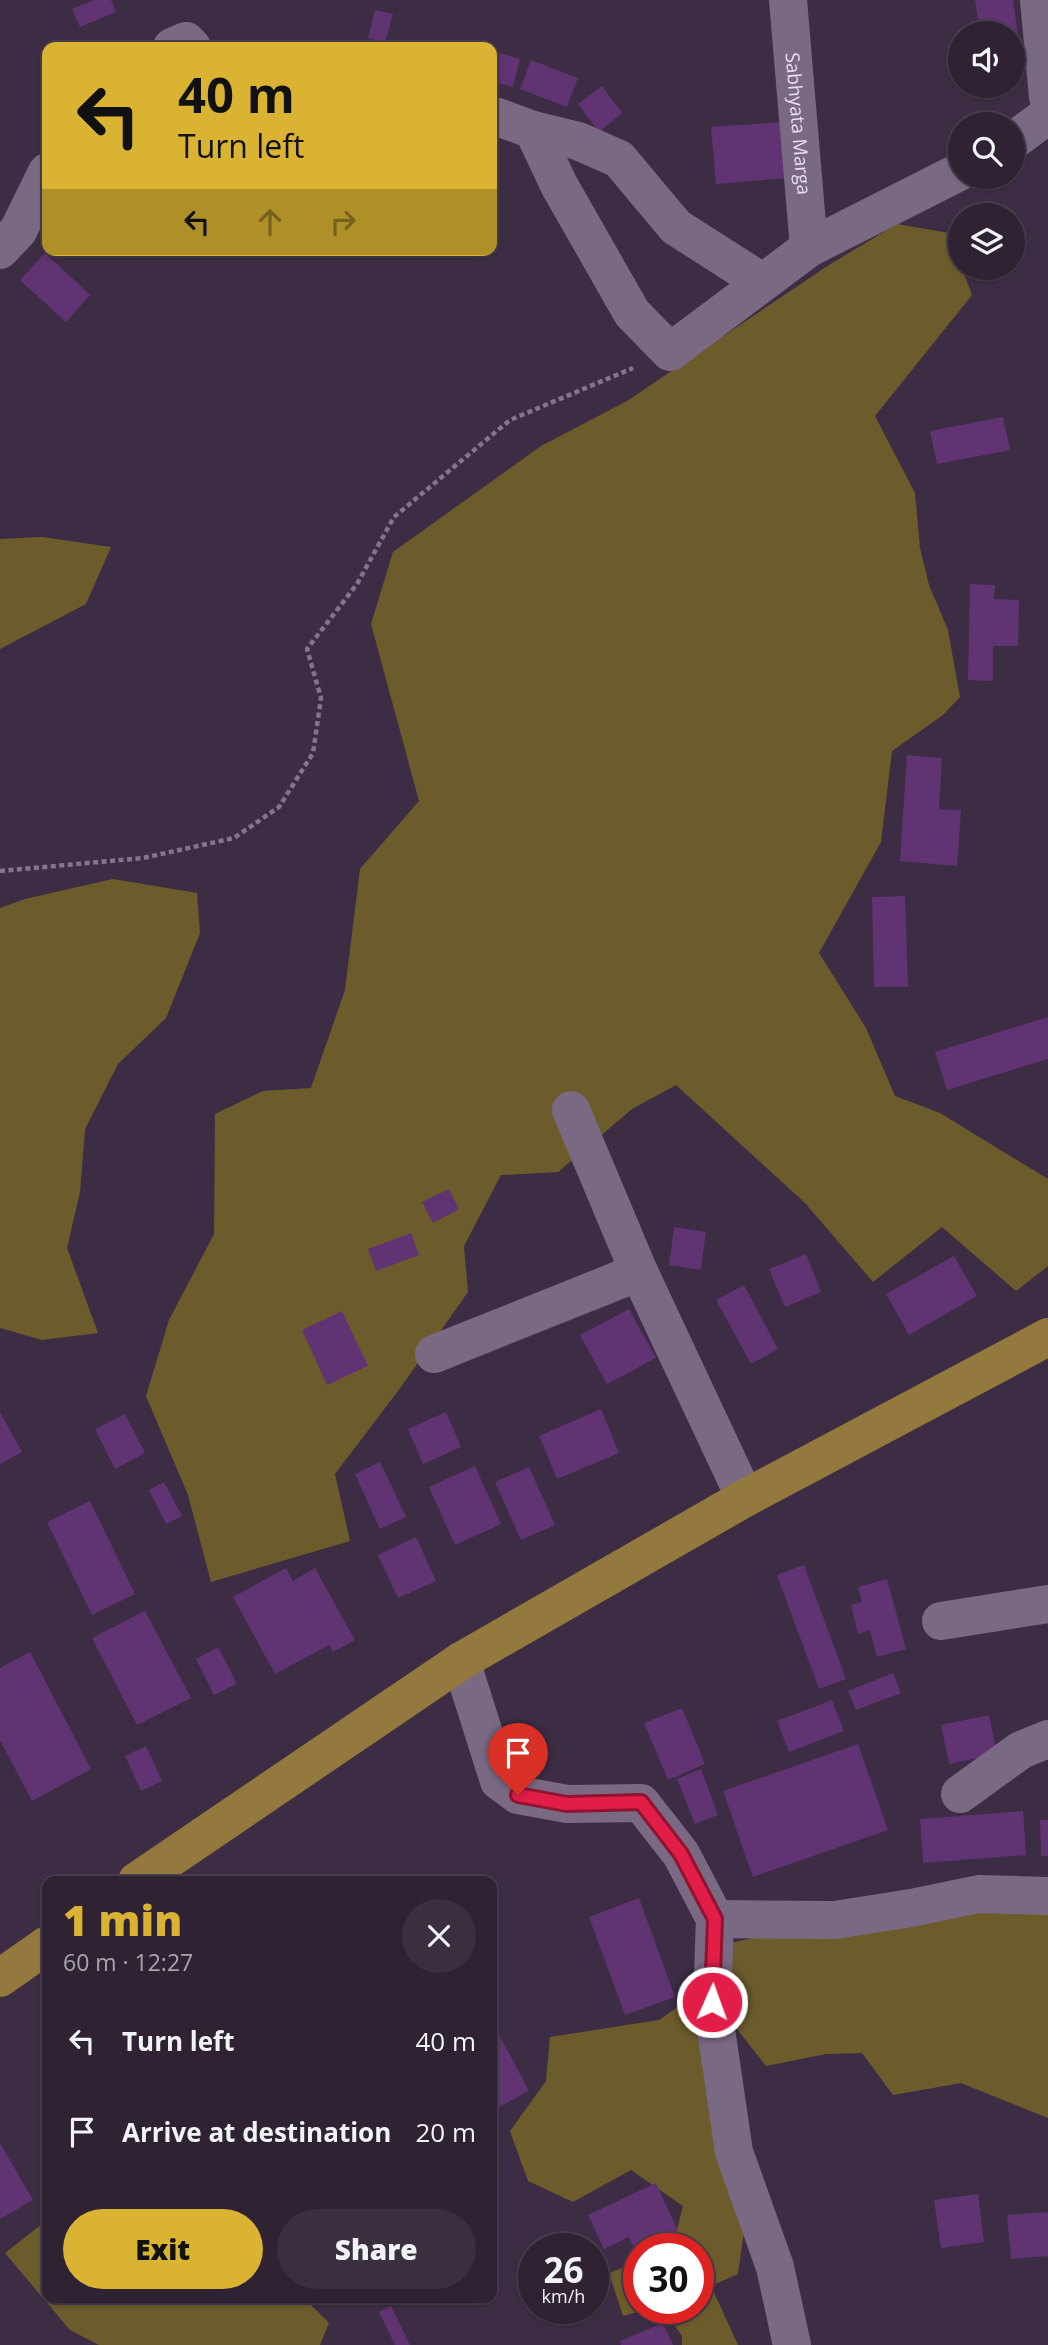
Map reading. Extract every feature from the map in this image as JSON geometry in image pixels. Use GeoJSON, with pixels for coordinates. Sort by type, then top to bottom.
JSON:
{"type":"FeatureCollection","features":[{"type":"Feature","properties":{"kind":"main road"},"geometry":{"type":"LineString","coordinates":[[144,1876],[461,1661],[745,1498],[1048,1337]]}},
{"type":"Feature","properties":{"kind":"main road"},"geometry":{"type":"LineString","coordinates":[[0,1978],[42,1949]]}},
{"type":"Feature","properties":{"kind":"street","name":"Sabhyata Marga"},"geometry":{"type":"LineString","coordinates":[[789,0],[809,248]]}},
{"type":"Feature","properties":{"kind":"street"},"geometry":{"type":"LineString","coordinates":[[1039,0],[1048,97]]}},
{"type":"Feature","properties":{"kind":"street"},"geometry":{"type":"LineString","coordinates":[[1025,132],[1048,116]]}},
{"type":"Feature","properties":{"kind":"street"},"geometry":{"type":"LineString","coordinates":[[497,117],[533,130],[578,141],[619,159],[676,227],[762,282]]}},
{"type":"Feature","properties":{"kind":"street"},"geometry":{"type":"LineString","coordinates":[[533,130],[559,185],[632,313],[670,352],[809,248],[948,178]]}},
{"type":"Feature","properties":{"kind":"street"},"geometry":{"type":"LineString","coordinates":[[0,250],[18,230],[42,182]]}},
{"type":"Feature","properties":{"kind":"street"},"geometry":{"type":"LineString","coordinates":[[571,1110],[639,1272],[745,1498]]}},
{"type":"Feature","properties":{"kind":"street"},"geometry":{"type":"LineString","coordinates":[[434,1354],[639,1272]]}},
{"type":"Feature","properties":{"kind":"street"},"geometry":{"type":"LineString","coordinates":[[941,1621],[1048,1604]]}},
{"type":"Feature","properties":{"kind":"street"},"geometry":{"type":"LineString","coordinates":[[461,1661],[499,1781],[518,1795],[567,1804],[641,1802],[681,1854],[715,1919],[712,2002],[734,2152],[775,2267],[792,2345]]}},
{"type":"Feature","properties":{"kind":"street"},"geometry":{"type":"LineString","coordinates":[[960,1794],[1021,1750],[1048,1739]]}},
{"type":"Feature","properties":{"kind":"street"},"geometry":{"type":"LineString","coordinates":[[715,1919],[835,1920],[979,1894],[1048,1896]]}},
{"type":"Feature","properties":{"kind":"path"},"geometry":{"type":"LineString","coordinates":[[0,871],[143,858],[234,838],[279,807],[313,754],[321,698],[307,649],[357,584],[394,517],[510,420],[670,352]]}},
{"type":"Feature","properties":{"kind":"shaded area"},"geometry":{"type":"Polygon","coordinates":[[[897,224],[948,233],[948,280],[966,280],[972,295],[875,416],[915,493],[920,548],[929,585],[948,630],[960,697],[943,715],[892,751],[881,842],[819,953],[866,1028],[895,1096],[940,1113],[1048,1179],[1048,1266],[1016,1291],[942,1227],[873,1282],[805,1203],[676,1085],[632,1109],[558,1172],[501,1175],[464,1246],[468,1292],[335,1474],[350,1541],[211,1582],[188,1495],[146,1396],[169,1320],[214,1234],[215,1114],[263,1091],[311,1088],[345,990],[360,869],[419,801],[371,624],[393,552],[541,446],[627,401],[829,265],[897,224]]]}},
{"type":"Feature","properties":{"kind":"shaded area"},"geometry":{"type":"Polygon","coordinates":[[[42,537],[111,547],[86,604],[0,649],[0,539],[42,537]]]}},
{"type":"Feature","properties":{"kind":"shaded area"},"geometry":{"type":"Polygon","coordinates":[[[113,879],[197,893],[200,933],[166,1018],[118,1064],[85,1129],[80,1192],[67,1248],[98,1333],[42,1340],[0,1328],[0,908],[25,899],[113,879]]]}},
{"type":"Feature","properties":{"kind":"shaded area"},"geometry":{"type":"Polygon","coordinates":[[[964,1907],[1048,1913],[1048,2118],[961,2083],[893,2095],[862,2053],[826,2054],[766,2066],[730,2020],[731,1943],[787,1930],[964,1907]]]}},
{"type":"Feature","properties":{"kind":"shaded area"},"geometry":{"type":"Polygon","coordinates":[[[692,1997],[711,2093],[744,2231],[738,2274],[714,2285],[714,2233],[676,2233],[683,2206],[631,2170],[573,2202],[528,2181],[510,2131],[546,2081],[550,2037],[659,2020],[692,1997]]]}},
{"type":"Feature","properties":{"kind":"shaded area"},"geometry":{"type":"Polygon","coordinates":[[[42,2224],[42,2297],[5,2253],[42,2224]]]}},
{"type":"Feature","properties":{"kind":"shaded area"},"geometry":{"type":"Polygon","coordinates":[[[623,2268],[623,2316],[609,2273],[623,2268]]]}},
{"type":"Feature","properties":{"kind":"shaded area"},"geometry":{"type":"Polygon","coordinates":[[[714,2293],[738,2345],[682,2345],[682,2336],[673,2324],[714,2324],[714,2293]]]}},
{"type":"Feature","properties":{"kind":"shaded area"},"geometry":{"type":"Polygon","coordinates":[[[47,2303],[309,2303],[329,2323],[320,2345],[99,2345],[70,2330],[47,2303]]]}},
{"type":"Feature","properties":{"kind":"building"},"geometry":{"type":"Polygon","coordinates":[[[94,0],[111,0],[116,12],[80,27],[72,9],[94,0]]]}},
{"type":"Feature","properties":{"kind":"building"},"geometry":{"type":"Polygon","coordinates":[[[975,0],[1013,0],[1016,21],[978,21],[975,0]]]}},
{"type":"Feature","properties":{"kind":"building"},"geometry":{"type":"Polygon","coordinates":[[[375,10],[393,14],[385,42],[368,38],[375,10]]]}},
{"type":"Feature","properties":{"kind":"building"},"geometry":{"type":"Polygon","coordinates":[[[497,52],[520,59],[513,87],[497,82],[497,52]]]}},
{"type":"Feature","properties":{"kind":"building"},"geometry":{"type":"Polygon","coordinates":[[[531,60],[578,78],[567,107],[520,89],[531,60]]]}},
{"type":"Feature","properties":{"kind":"building"},"geometry":{"type":"Polygon","coordinates":[[[602,86],[622,113],[599,132],[578,104],[602,86]]]}},
{"type":"Feature","properties":{"kind":"building"},"geometry":{"type":"Polygon","coordinates":[[[783,122],[787,178],[716,184],[711,127],[783,122]]]}},
{"type":"Feature","properties":{"kind":"building"},"geometry":{"type":"Polygon","coordinates":[[[42,256],[48,256],[90,295],[66,322],[20,280],[42,256]]]}},
{"type":"Feature","properties":{"kind":"building"},"geometry":{"type":"Polygon","coordinates":[[[1003,417],[1010,450],[937,464],[930,431],[1003,417]]]}},
{"type":"Feature","properties":{"kind":"building"},"geometry":{"type":"Polygon","coordinates":[[[970,584],[995,585],[994,599],[1019,600],[1018,646],[993,646],[993,681],[968,680],[970,584]]]}},
{"type":"Feature","properties":{"kind":"building"},"geometry":{"type":"Polygon","coordinates":[[[907,755],[942,758],[939,809],[961,810],[957,866],[900,861],[907,755]]]}},
{"type":"Feature","properties":{"kind":"building"},"geometry":{"type":"Polygon","coordinates":[[[905,896],[908,987],[874,987],[872,897],[905,896]]]}},
{"type":"Feature","properties":{"kind":"building"},"geometry":{"type":"Polygon","coordinates":[[[1048,1017],[1048,1059],[947,1090],[935,1052],[1048,1017]]]}},
{"type":"Feature","properties":{"kind":"building"},"geometry":{"type":"Polygon","coordinates":[[[449,1189],[459,1209],[433,1223],[422,1202],[449,1189]]]}},
{"type":"Feature","properties":{"kind":"building"},"geometry":{"type":"Polygon","coordinates":[[[674,1227],[706,1232],[701,1270],[669,1265],[674,1227]]]}},
{"type":"Feature","properties":{"kind":"building"},"geometry":{"type":"Polygon","coordinates":[[[411,1233],[419,1255],[376,1271],[368,1249],[411,1233]]]}},
{"type":"Feature","properties":{"kind":"building"},"geometry":{"type":"Polygon","coordinates":[[[806,1254],[821,1292],[785,1307],[769,1269],[806,1254]]]}},
{"type":"Feature","properties":{"kind":"building"},"geometry":{"type":"Polygon","coordinates":[[[954,1256],[977,1296],[909,1335],[886,1294],[954,1256]]]}},
{"type":"Feature","properties":{"kind":"building"},"geometry":{"type":"Polygon","coordinates":[[[744,1285],[778,1349],[751,1364],[716,1300],[744,1285]]]}},
{"type":"Feature","properties":{"kind":"building"},"geometry":{"type":"Polygon","coordinates":[[[629,1309],[656,1358],[607,1384],[580,1335],[629,1309]]]}},
{"type":"Feature","properties":{"kind":"building"},"geometry":{"type":"Polygon","coordinates":[[[342,1311],[368,1366],[327,1385],[302,1330],[342,1311]]]}},
{"type":"Feature","properties":{"kind":"building"},"geometry":{"type":"Polygon","coordinates":[[[601,1409],[619,1453],[557,1479],[539,1436],[601,1409]]]}},
{"type":"Feature","properties":{"kind":"building"},"geometry":{"type":"Polygon","coordinates":[[[0,1412],[22,1452],[0,1464],[0,1412]]]}},
{"type":"Feature","properties":{"kind":"building"},"geometry":{"type":"Polygon","coordinates":[[[446,1412],[461,1447],[423,1464],[408,1429],[446,1412]]]}},
{"type":"Feature","properties":{"kind":"building"},"geometry":{"type":"Polygon","coordinates":[[[125,1414],[145,1453],[115,1469],[95,1429],[125,1414]]]}},
{"type":"Feature","properties":{"kind":"building"},"geometry":{"type":"Polygon","coordinates":[[[380,1462],[406,1517],[380,1529],[355,1474],[380,1462]]]}},
{"type":"Feature","properties":{"kind":"building"},"geometry":{"type":"Polygon","coordinates":[[[475,1466],[501,1524],[455,1545],[429,1487],[475,1466]]]}},
{"type":"Feature","properties":{"kind":"building"},"geometry":{"type":"Polygon","coordinates":[[[529,1467],[555,1525],[521,1540],[495,1482],[529,1467]]]}},
{"type":"Feature","properties":{"kind":"building"},"geometry":{"type":"Polygon","coordinates":[[[164,1482],[182,1516],[166,1524],[149,1490],[164,1482]]]}},
{"type":"Feature","properties":{"kind":"building"},"geometry":{"type":"Polygon","coordinates":[[[90,1501],[135,1594],[92,1615],[47,1522],[90,1501]]]}},
{"type":"Feature","properties":{"kind":"building"},"geometry":{"type":"Polygon","coordinates":[[[416,1537],[436,1581],[398,1598],[378,1555],[416,1537]]]}},
{"type":"Feature","properties":{"kind":"building"},"geometry":{"type":"Polygon","coordinates":[[[804,1565],[846,1679],[819,1689],[777,1575],[804,1565]]]}},
{"type":"Feature","properties":{"kind":"building"},"geometry":{"type":"Polygon","coordinates":[[[286,1568],[293,1581],[315,1568],[355,1640],[333,1652],[329,1645],[275,1674],[233,1597],[286,1568]]]}},
{"type":"Feature","properties":{"kind":"building"},"geometry":{"type":"Polygon","coordinates":[[[887,1579],[906,1649],[877,1657],[870,1630],[858,1634],[851,1605],[862,1602],[858,1587],[887,1579]]]}},
{"type":"Feature","properties":{"kind":"building"},"geometry":{"type":"Polygon","coordinates":[[[145,1611],[191,1698],[137,1725],[92,1638],[145,1611]]]}},
{"type":"Feature","properties":{"kind":"building"},"geometry":{"type":"Polygon","coordinates":[[[218,1647],[237,1684],[214,1695],[196,1659],[218,1647]]]}},
{"type":"Feature","properties":{"kind":"building"},"geometry":{"type":"Polygon","coordinates":[[[30,1652],[91,1769],[32,1801],[0,1740],[0,1668],[30,1652]]]}},
{"type":"Feature","properties":{"kind":"building"},"geometry":{"type":"Polygon","coordinates":[[[893,1673],[901,1693],[856,1710],[848,1691],[893,1673]]]}},
{"type":"Feature","properties":{"kind":"building"},"geometry":{"type":"Polygon","coordinates":[[[832,1700],[844,1731],[789,1752],[777,1721],[832,1700]]]}},
{"type":"Feature","properties":{"kind":"building"},"geometry":{"type":"Polygon","coordinates":[[[682,1708],[705,1764],[668,1780],[644,1723],[682,1708]]]}},
{"type":"Feature","properties":{"kind":"building"},"geometry":{"type":"Polygon","coordinates":[[[989,1715],[997,1754],[949,1764],[941,1725],[989,1715]]]}},
{"type":"Feature","properties":{"kind":"building"},"geometry":{"type":"Polygon","coordinates":[[[858,1744],[888,1830],[753,1877],[723,1791],[858,1744]]]}},
{"type":"Feature","properties":{"kind":"building"},"geometry":{"type":"Polygon","coordinates":[[[146,1746],[162,1781],[141,1791],[125,1756],[146,1746]]]}},
{"type":"Feature","properties":{"kind":"building"},"geometry":{"type":"Polygon","coordinates":[[[701,1769],[718,1815],[695,1824],[677,1779],[701,1769]]]}},
{"type":"Feature","properties":{"kind":"building"},"geometry":{"type":"Polygon","coordinates":[[[1023,1811],[1026,1855],[923,1863],[920,1819],[1023,1811]]]}},
{"type":"Feature","properties":{"kind":"building"},"geometry":{"type":"Polygon","coordinates":[[[1040,1820],[1048,1820],[1048,1856],[1041,1856],[1040,1820]]]}},
{"type":"Feature","properties":{"kind":"building"},"geometry":{"type":"Polygon","coordinates":[[[639,1898],[675,1997],[625,2015],[589,1917],[639,1898]]]}},
{"type":"Feature","properties":{"kind":"building"},"geometry":{"type":"Polygon","coordinates":[[[497,2030],[529,2091],[497,2108],[497,2030]]]}},
{"type":"Feature","properties":{"kind":"building"},"geometry":{"type":"Polygon","coordinates":[[[0,2143],[33,2200],[0,2219],[0,2143]]]}},
{"type":"Feature","properties":{"kind":"building"},"geometry":{"type":"Polygon","coordinates":[[[656,2183],[678,2231],[623,2233],[623,2240],[609,2247],[609,2233],[596,2233],[588,2215],[656,2183]]]}},
{"type":"Feature","properties":{"kind":"building"},"geometry":{"type":"Polygon","coordinates":[[[978,2194],[984,2242],[941,2248],[934,2200],[978,2194]]]}},
{"type":"Feature","properties":{"kind":"building"},"geometry":{"type":"Polygon","coordinates":[[[1048,2212],[1048,2256],[1011,2259],[1007,2215],[1048,2212]]]}},
{"type":"Feature","properties":{"kind":"building"},"geometry":{"type":"Polygon","coordinates":[[[391,2306],[410,2345],[395,2345],[379,2312],[391,2306]]]}},
{"type":"Feature","properties":{"kind":"building"},"geometry":{"type":"Polygon","coordinates":[[[663,2324],[673,2345],[621,2345],[620,2341],[663,2324]]]}},
{"type":"Feature","properties":{"kind":"route"},"geometry":{"type":"LineString","coordinates":[[518,1795],[567,1804],[641,1802],[681,1854],[715,1919],[712,2002]]}}]}
